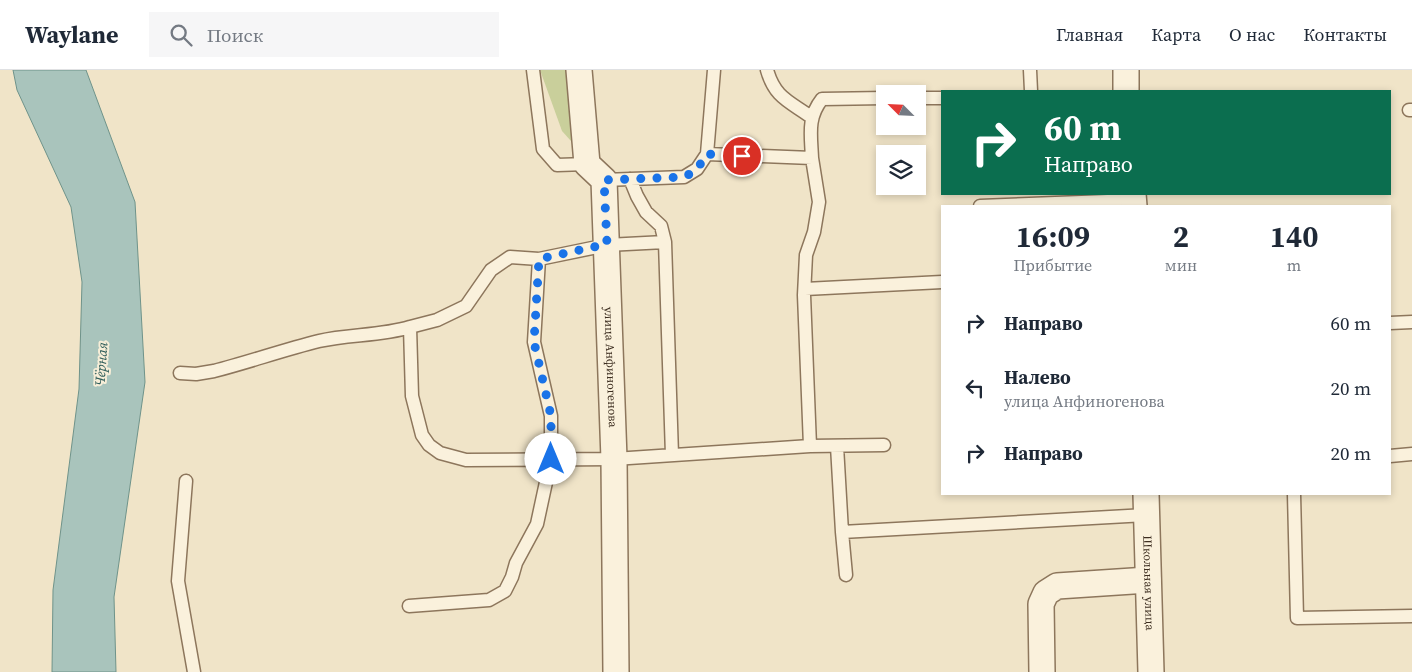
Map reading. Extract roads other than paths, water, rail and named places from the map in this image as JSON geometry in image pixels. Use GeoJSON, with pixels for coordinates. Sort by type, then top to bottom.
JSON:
{"type":"FeatureCollection","features":[{"type":"Feature","properties":{"kind":"street","name":"улица Анфиногенова"},"geometry":{"type":"LineString","coordinates":[[579,70],[607,244],[614,459],[616,672]]}},
{"type":"Feature","properties":{"kind":"street"},"geometry":{"type":"LineString","coordinates":[[1126,70],[1126,90]]}},
{"type":"Feature","properties":{"kind":"street","name":"Школьная улица"},"geometry":{"type":"LineString","coordinates":[[1146,504],[1151,672]]}},
{"type":"Feature","properties":{"kind":"street"},"geometry":{"type":"LineString","coordinates":[[1042,672],[1041,604],[1046,593],[1057,586],[1148,580]]}},
{"type":"Feature","properties":{"kind":"lane"},"geometry":{"type":"LineString","coordinates":[[533,70],[543,149],[557,165],[630,179],[684,177],[697,170],[706,154],[714,70]]}},
{"type":"Feature","properties":{"kind":"lane"},"geometry":{"type":"LineString","coordinates":[[767,70],[772,85],[778,93],[811,117]]}},
{"type":"Feature","properties":{"kind":"lane"},"geometry":{"type":"LineString","coordinates":[[1030,70],[1031,90]]}},
{"type":"Feature","properties":{"kind":"lane"},"geometry":{"type":"LineString","coordinates":[[810,446],[805,288],[806,254],[814,232],[820,202],[812,158],[811,117],[822,99],[876,98]]}},
{"type":"Feature","properties":{"kind":"lane"},"geometry":{"type":"LineString","coordinates":[[926,98],[941,98]]}},
{"type":"Feature","properties":{"kind":"lane"},"geometry":{"type":"LineString","coordinates":[[706,154],[812,158]]}},
{"type":"Feature","properties":{"kind":"lane"},"geometry":{"type":"LineString","coordinates":[[630,179],[646,212],[661,226],[665,242],[672,455]]}},
{"type":"Feature","properties":{"kind":"lane"},"geometry":{"type":"LineString","coordinates":[[1006,205],[1134,200]]}},
{"type":"Feature","properties":{"kind":"lane"},"geometry":{"type":"LineString","coordinates":[[180,373],[196,374],[320,341],[394,332],[437,320],[466,306],[491,270],[510,257],[539,259],[607,244],[665,242]]}},
{"type":"Feature","properties":{"kind":"lane"},"geometry":{"type":"LineString","coordinates":[[409,606],[489,600],[505,591],[516,563],[537,524],[551,459],[551,416],[534,342],[539,259]]}},
{"type":"Feature","properties":{"kind":"lane"},"geometry":{"type":"LineString","coordinates":[[805,288],[941,282]]}},
{"type":"Feature","properties":{"kind":"lane"},"geometry":{"type":"LineString","coordinates":[[1391,323],[1412,322]]}},
{"type":"Feature","properties":{"kind":"lane"},"geometry":{"type":"LineString","coordinates":[[410,327],[412,396],[422,435],[429,445],[440,453],[466,460],[614,459],[810,446],[884,445]]}},
{"type":"Feature","properties":{"kind":"lane"},"geometry":{"type":"LineString","coordinates":[[837,446],[846,575]]}},
{"type":"Feature","properties":{"kind":"lane"},"geometry":{"type":"LineString","coordinates":[[1391,456],[1412,454]]}},
{"type":"Feature","properties":{"kind":"lane"},"geometry":{"type":"LineString","coordinates":[[186,481],[178,581],[194,672]]}},
{"type":"Feature","properties":{"kind":"lane"},"geometry":{"type":"LineString","coordinates":[[1294,495],[1297,618],[1412,616]]}},
{"type":"Feature","properties":{"kind":"lane"},"geometry":{"type":"LineString","coordinates":[[842,532],[1146,504]]}},
{"type":"Feature","properties":{"kind":"water","name":"Чёрная"},"geometry":{"type":"Polygon","coordinates":[[[13,70],[86,70],[135,202],[145,382],[114,597],[116,672],[52,672],[53,590],[79,389],[82,282],[71,207],[17,90],[13,70]]]}}]}
